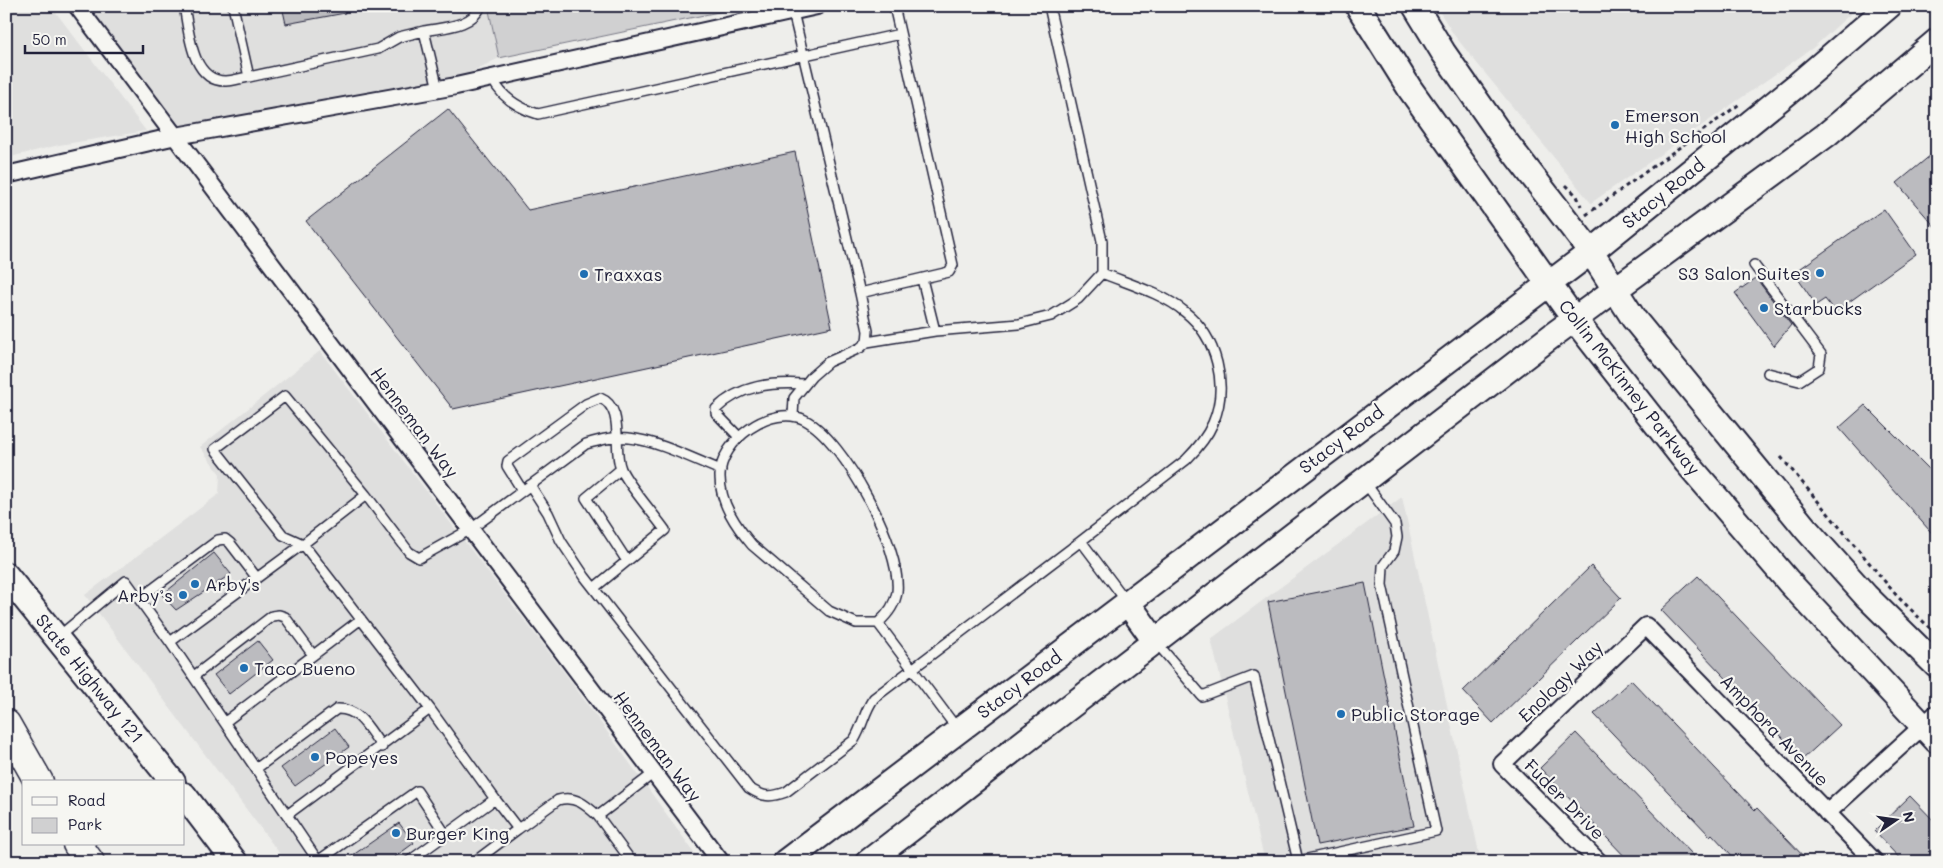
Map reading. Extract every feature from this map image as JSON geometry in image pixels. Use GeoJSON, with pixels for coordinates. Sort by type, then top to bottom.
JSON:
{"type":"FeatureCollection","features":[{"type":"Feature","properties":{"kind":"highway"},"geometry":{"type":"LineString","coordinates":[[6,724],[38,780]]}},
{"type":"Feature","properties":{"kind":"highway"},"geometry":{"type":"LineString","coordinates":[[6,752],[27,780]]}},
{"type":"Feature","properties":{"kind":"highway"},"geometry":{"type":"LineString","coordinates":[[78,846],[90,862]]}},
{"type":"Feature","properties":{"kind":"main road","name":"Collin McKinney Parkway"},"geometry":{"type":"LineString","coordinates":[[1358,6],[1410,89],[1574,319],[1693,470],[1789,582],[1932,727]]}},
{"type":"Feature","properties":{"kind":"main road"},"geometry":{"type":"LineString","coordinates":[[1415,6],[1443,52],[1503,138],[1591,252],[1634,319],[1794,514],[1866,596],[1937,666]]}},
{"type":"Feature","properties":{"kind":"main road","name":"Stacy Road"},"geometry":{"type":"LineString","coordinates":[[785,862],[1591,252],[1797,85],[1889,6]]}},
{"type":"Feature","properties":{"kind":"main road"},"geometry":{"type":"LineString","coordinates":[[868,862],[1574,319],[1826,136],[1937,41]]}},
{"type":"Feature","properties":{"kind":"main road","name":"State Highway 121"},"geometry":{"type":"LineString","coordinates":[[6,574],[171,780]]}},
{"type":"Feature","properties":{"kind":"main road"},"geometry":{"type":"LineString","coordinates":[[1127,602],[1155,640]]}},
{"type":"Feature","properties":{"kind":"main road"},"geometry":{"type":"LineString","coordinates":[[185,796],[236,862]]}},
{"type":"Feature","properties":{"kind":"street","name":"Henneman Way"},"geometry":{"type":"LineString","coordinates":[[78,6],[720,862]]}},
{"type":"Feature","properties":{"kind":"street"},"geometry":{"type":"LineString","coordinates":[[6,175],[176,136],[492,78],[817,6]]}},
{"type":"Feature","properties":{"kind":"street","name":"Enology Way"},"geometry":{"type":"LineString","coordinates":[[1502,764],[1646,626]]}},
{"type":"Feature","properties":{"kind":"street","name":"Amphora Avenue"},"geometry":{"type":"LineString","coordinates":[[1646,626],[1875,862]]}},
{"type":"Feature","properties":{"kind":"street"},"geometry":{"type":"LineString","coordinates":[[1827,813],[1932,727]]}},
{"type":"Feature","properties":{"kind":"street","name":"Fuder Drive"},"geometry":{"type":"LineString","coordinates":[[1502,764],[1598,862]]}},
{"type":"Feature","properties":{"kind":"lane"},"geometry":{"type":"LineString","coordinates":[[184,6],[195,57],[202,70],[213,79],[225,81],[378,49],[399,37],[468,22],[477,15],[480,6]]}},
{"type":"Feature","properties":{"kind":"lane"},"geometry":{"type":"LineString","coordinates":[[233,6],[249,77]]}},
{"type":"Feature","properties":{"kind":"lane"},"geometry":{"type":"LineString","coordinates":[[860,293],[949,272],[953,266],[894,6]]}},
{"type":"Feature","properties":{"kind":"lane"},"geometry":{"type":"LineString","coordinates":[[793,416],[794,398],[805,384],[828,362],[860,348],[867,342],[935,331],[1019,324],[1051,316],[1078,299],[1102,273],[1102,241],[1049,6]]}},
{"type":"Feature","properties":{"kind":"lane"},"geometry":{"type":"LineString","coordinates":[[792,12],[860,293],[868,331],[867,342]]}},
{"type":"Feature","properties":{"kind":"lane"},"geometry":{"type":"LineString","coordinates":[[424,31],[438,89]]}},
{"type":"Feature","properties":{"kind":"lane"},"geometry":{"type":"LineString","coordinates":[[492,78],[498,90],[517,106],[538,114],[900,34]]}},
{"type":"Feature","properties":{"kind":"lane"},"geometry":{"type":"LineString","coordinates":[[1754,265],[1821,354],[1819,368],[1799,381],[1768,373]]}},
{"type":"Feature","properties":{"kind":"lane"},"geometry":{"type":"LineString","coordinates":[[594,588],[665,530],[621,469],[614,414],[606,400],[600,398],[586,404],[508,461],[507,466],[548,513],[561,541],[594,588],[749,788],[761,796],[773,797],[786,792],[854,740],[860,732],[866,708],[874,698],[1186,460],[1200,446],[1213,423],[1220,397],[1219,369],[1211,344],[1186,312],[1166,300],[1102,273]]}},
{"type":"Feature","properties":{"kind":"lane"},"geometry":{"type":"LineString","coordinates":[[922,279],[935,331]]}},
{"type":"Feature","properties":{"kind":"lane"},"geometry":{"type":"LineString","coordinates":[[739,437],[716,413],[716,409],[723,402],[749,388],[764,384],[779,382],[805,384]]}},
{"type":"Feature","properties":{"kind":"lane"},"geometry":{"type":"LineString","coordinates":[[518,829],[303,544],[283,535],[215,449],[285,396],[366,495],[409,552],[419,558],[471,529],[586,444],[616,438],[649,442],[721,470]]}},
{"type":"Feature","properties":{"kind":"lane"},"geometry":{"type":"LineString","coordinates":[[793,416],[804,420],[819,430],[832,444],[859,482],[876,514],[895,570],[897,592],[890,612],[878,623],[856,623],[829,611],[752,545],[730,516],[720,476],[725,454],[739,437],[765,422],[793,416]]}},
{"type":"Feature","properties":{"kind":"lane"},"geometry":{"type":"LineString","coordinates":[[621,469],[586,498],[627,561]]}},
{"type":"Feature","properties":{"kind":"lane"},"geometry":{"type":"LineString","coordinates":[[1155,640],[1202,696],[1254,676],[1298,862],[1436,831],[1382,585],[1383,566],[1394,551],[1397,537],[1395,524],[1364,480]]}},
{"type":"Feature","properties":{"kind":"lane"},"geometry":{"type":"LineString","coordinates":[[170,642],[366,495]]}},
{"type":"Feature","properties":{"kind":"lane"},"geometry":{"type":"LineString","coordinates":[[139,599],[218,540],[225,539],[230,543],[257,578]]}},
{"type":"Feature","properties":{"kind":"lane"},"geometry":{"type":"LineString","coordinates":[[1081,541],[1127,602]]}},
{"type":"Feature","properties":{"kind":"lane"},"geometry":{"type":"LineString","coordinates":[[58,637],[126,581],[226,722],[318,861],[416,791],[446,835]]}},
{"type":"Feature","properties":{"kind":"lane"},"geometry":{"type":"LineString","coordinates":[[194,676],[272,616],[279,615],[285,617],[313,655]]}},
{"type":"Feature","properties":{"kind":"lane"},"geometry":{"type":"LineString","coordinates":[[226,722],[361,620]]}},
{"type":"Feature","properties":{"kind":"lane"},"geometry":{"type":"LineString","coordinates":[[878,623],[911,670],[958,730]]}},
{"type":"Feature","properties":{"kind":"lane"},"geometry":{"type":"LineString","coordinates":[[257,768],[337,709],[348,709],[357,714],[382,747]]}},
{"type":"Feature","properties":{"kind":"lane"},"geometry":{"type":"LineString","coordinates":[[287,815],[430,710]]}},
{"type":"Feature","properties":{"kind":"lane"},"geometry":{"type":"LineString","coordinates":[[598,816],[654,773]]}},
{"type":"Feature","properties":{"kind":"lane"},"geometry":{"type":"LineString","coordinates":[[474,862],[558,800],[566,797],[582,802],[598,816],[632,861]]}},
{"type":"Feature","properties":{"kind":"lane"},"geometry":{"type":"LineString","coordinates":[[408,862],[495,799]]}},
{"type":"Feature","properties":{"kind":"path"},"geometry":{"type":"LineString","coordinates":[[1586,215],[1744,101]]}},
{"type":"Feature","properties":{"kind":"path"},"geometry":{"type":"LineString","coordinates":[[1781,457],[1897,596],[1937,635]]}},
{"type":"Feature","properties":{"kind":"shaded area"},"geometry":{"type":"Polygon","coordinates":[[[6,6],[51,6],[146,131],[59,145],[6,158],[6,6]]]}},
{"type":"Feature","properties":{"kind":"shaded area"},"geometry":{"type":"Polygon","coordinates":[[[89,6],[488,6],[499,58],[438,89],[176,136],[89,6]]]}},
{"type":"Feature","properties":{"kind":"shaded area","name":"Emerson High School"},"geometry":{"type":"Polygon","coordinates":[[[1436,6],[1859,6],[1814,47],[1591,203],[1454,35],[1436,6]]]}},
{"type":"Feature","properties":{"kind":"shaded area"},"geometry":{"type":"Polygon","coordinates":[[[320,351],[567,676],[701,862],[286,862],[85,595],[219,494],[220,474],[200,447],[320,351]]]}},
{"type":"Feature","properties":{"kind":"shaded area"},"geometry":{"type":"Polygon","coordinates":[[[1402,497],[1481,862],[1265,862],[1211,639],[1402,497]]]}},
{"type":"Feature","properties":{"kind":"green space"},"geometry":{"type":"Polygon","coordinates":[[[488,6],[747,6],[499,58],[488,6]]]}},
{"type":"Feature","properties":{"kind":"building"},"geometry":{"type":"Polygon","coordinates":[[[282,6],[344,6],[345,13],[286,24],[282,6]]]}},
{"type":"Feature","properties":{"kind":"building","name":"Traxxas"},"geometry":{"type":"Polygon","coordinates":[[[448,109],[528,210],[795,152],[832,327],[453,409],[306,221],[448,109]]]}},
{"type":"Feature","properties":{"kind":"building"},"geometry":{"type":"Polygon","coordinates":[[[1937,150],[1937,229],[1897,183],[1937,150]]]}},
{"type":"Feature","properties":{"kind":"building"},"geometry":{"type":"Polygon","coordinates":[[[1884,209],[1916,254],[1835,312],[1825,299],[1816,305],[1794,273],[1884,209]]]}},
{"type":"Feature","properties":{"kind":"building","name":"Starbucks"},"geometry":{"type":"Polygon","coordinates":[[[1756,278],[1791,325],[1774,346],[1735,293],[1756,278]]]}},
{"type":"Feature","properties":{"kind":"building"},"geometry":{"type":"Polygon","coordinates":[[[1865,405],[1937,477],[1937,539],[1839,428],[1865,405]]]}},
{"type":"Feature","properties":{"kind":"building","name":"Arby's"},"geometry":{"type":"Polygon","coordinates":[[[214,553],[231,574],[176,610],[162,595],[214,553]]]}},
{"type":"Feature","properties":{"kind":"building"},"geometry":{"type":"Polygon","coordinates":[[[1591,566],[1621,598],[1493,723],[1463,691],[1591,566]]]}},
{"type":"Feature","properties":{"kind":"building"},"geometry":{"type":"Polygon","coordinates":[[[1698,576],[1840,725],[1803,759],[1661,610],[1698,576]]]}},
{"type":"Feature","properties":{"kind":"building","name":"Public Storage"},"geometry":{"type":"Polygon","coordinates":[[[1365,583],[1414,826],[1317,845],[1268,602],[1365,583]]]}},
{"type":"Feature","properties":{"kind":"building","name":"Taco Bueno"},"geometry":{"type":"Polygon","coordinates":[[[258,641],[273,660],[229,694],[214,675],[258,641]]]}},
{"type":"Feature","properties":{"kind":"building"},"geometry":{"type":"Polygon","coordinates":[[[1631,680],[1755,810],[1757,808],[1809,862],[1738,862],[1712,834],[1710,836],[1594,714],[1631,680]]]}},
{"type":"Feature","properties":{"kind":"building","name":"Popeyes"},"geometry":{"type":"Polygon","coordinates":[[[335,728],[349,747],[295,786],[281,768],[335,728]]]}},
{"type":"Feature","properties":{"kind":"building"},"geometry":{"type":"Polygon","coordinates":[[[1576,733],[1694,856],[1688,862],[1630,862],[1540,768],[1576,733]]]}},
{"type":"Feature","properties":{"kind":"building"},"geometry":{"type":"Polygon","coordinates":[[[1910,796],[1937,824],[1937,862],[1903,862],[1874,831],[1910,796]]]}},
{"type":"Feature","properties":{"kind":"building","name":"Burger King"},"geometry":{"type":"Polygon","coordinates":[[[399,823],[414,843],[388,862],[343,862],[399,823]]]}},
{"type":"Feature","properties":{"kind":"place","name":"Emerson High School"},"geometry":{"type":"Point","coordinates":[1615,125]}},
{"type":"Feature","properties":{"kind":"place","name":"S3 Salon Suites"},"geometry":{"type":"Point","coordinates":[1820,273]}},
{"type":"Feature","properties":{"kind":"place","name":"Traxxas"},"geometry":{"type":"Point","coordinates":[584,274]}},
{"type":"Feature","properties":{"kind":"place","name":"Starbucks"},"geometry":{"type":"Point","coordinates":[1764,308]}},
{"type":"Feature","properties":{"kind":"place","name":"Arby's"},"geometry":{"type":"Point","coordinates":[195,584]}},
{"type":"Feature","properties":{"kind":"place","name":"Arby’s"},"geometry":{"type":"Point","coordinates":[183,595]}},
{"type":"Feature","properties":{"kind":"place","name":"Taco Bueno"},"geometry":{"type":"Point","coordinates":[244,668]}},
{"type":"Feature","properties":{"kind":"place","name":"Public Storage"},"geometry":{"type":"Point","coordinates":[1341,714]}},
{"type":"Feature","properties":{"kind":"place","name":"Popeyes"},"geometry":{"type":"Point","coordinates":[315,757]}},
{"type":"Feature","properties":{"kind":"place","name":"Burger King"},"geometry":{"type":"Point","coordinates":[396,833]}}]}
